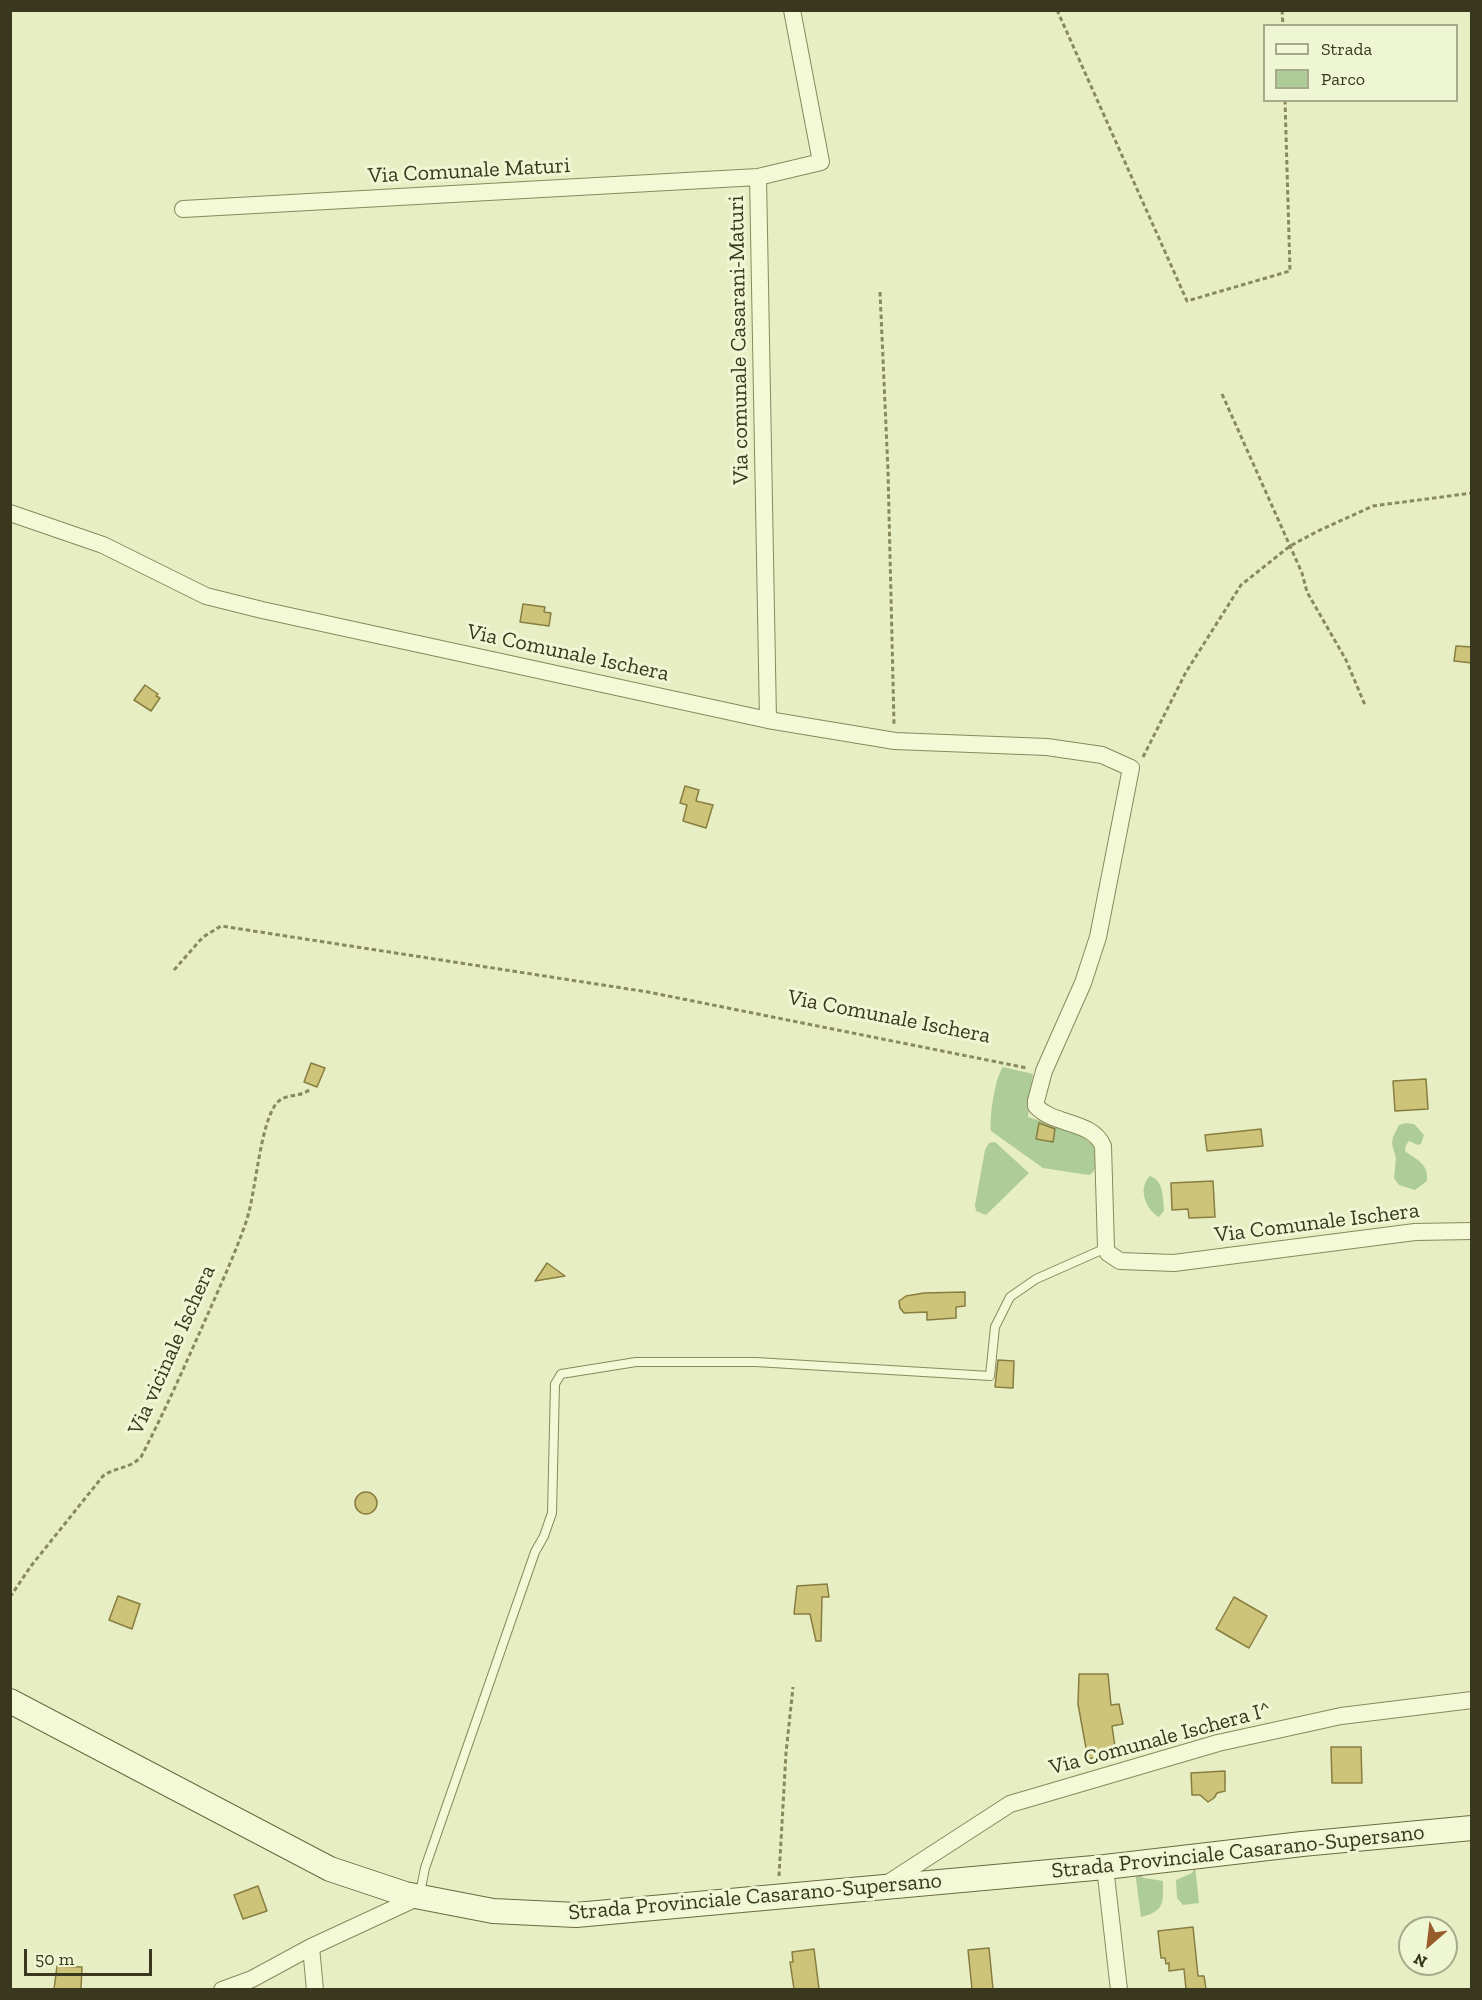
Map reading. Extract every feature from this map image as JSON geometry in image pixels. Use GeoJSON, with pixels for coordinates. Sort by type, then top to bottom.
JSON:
{"type":"FeatureCollection","features":[{"type":"Feature","properties":{"kind":"main road","name":"Strada Provinciale Casarano-Supersano"},"geometry":{"type":"LineString","coordinates":[[10,1701],[330,1869],[405,1894],[493,1911],[576,1915],[1105,1867],[1302,1844],[1472,1828]]}},
{"type":"Feature","properties":{"kind":"street","name":"Via comunale Casarani-Maturi"},"geometry":{"type":"LineString","coordinates":[[768,720],[758,177],[821,162],[792,10]]}},
{"type":"Feature","properties":{"kind":"street","name":"Via Comunale Maturi"},"geometry":{"type":"LineString","coordinates":[[183,209],[758,177]]}},
{"type":"Feature","properties":{"kind":"street","name":"Via Comunale Ischera"},"geometry":{"type":"LineString","coordinates":[[10,513],[103,545],[206,596],[273,612],[768,720],[895,741],[1047,747],[1102,755],[1131,768]]}},
{"type":"Feature","properties":{"kind":"street"},"geometry":{"type":"LineString","coordinates":[[1106,1248],[1103,1146],[1100,1138],[1087,1129],[1045,1113],[1036,1106],[1044,1071],[1083,983],[1098,937],[1131,768]]}},
{"type":"Feature","properties":{"kind":"street","name":"Via Comunale Ischera"},"geometry":{"type":"LineString","coordinates":[[1106,1248],[1108,1253],[1120,1262],[1174,1263],[1415,1232],[1472,1231]]}},
{"type":"Feature","properties":{"kind":"street","name":"Via Comunale Ischera I^"},"geometry":{"type":"LineString","coordinates":[[884,1886],[1010,1804],[1218,1743],[1341,1716],[1472,1700]]}},
{"type":"Feature","properties":{"kind":"street"},"geometry":{"type":"LineString","coordinates":[[1105,1867],[1119,1989]]}},
{"type":"Feature","properties":{"kind":"street"},"geometry":{"type":"LineString","coordinates":[[222,1989],[252,1979],[311,1947],[419,1897]]}},
{"type":"Feature","properties":{"kind":"street"},"geometry":{"type":"LineString","coordinates":[[311,1947],[315,1989]]}},
{"type":"Feature","properties":{"kind":"lane"},"geometry":{"type":"LineString","coordinates":[[419,1897],[425,1868],[535,1552],[552,1513],[555,1384],[561,1374],[636,1362],[756,1362],[990,1376],[995,1327],[1010,1297],[1036,1279],[1106,1248]]}},
{"type":"Feature","properties":{"kind":"path"},"geometry":{"type":"LineString","coordinates":[[1057,10],[1187,301],[1290,271],[1285,102]]}},
{"type":"Feature","properties":{"kind":"path"},"geometry":{"type":"LineString","coordinates":[[880,292],[888,471],[895,741]]}},
{"type":"Feature","properties":{"kind":"path"},"geometry":{"type":"LineString","coordinates":[[1222,394],[1302,573],[1307,592],[1346,660],[1365,705]]}},
{"type":"Feature","properties":{"kind":"path"},"geometry":{"type":"LineString","coordinates":[[1131,768],[1144,757],[1186,672],[1241,585],[1290,546],[1373,506],[1472,493]]}},
{"type":"Feature","properties":{"kind":"path","name":"Via Comunale Ischera"},"geometry":{"type":"LineString","coordinates":[[174,970],[203,937],[221,926],[648,992],[1044,1071]]}},
{"type":"Feature","properties":{"kind":"path","name":"Via vicinale Ischera"},"geometry":{"type":"LineString","coordinates":[[10,1597],[31,1566],[103,1476],[112,1470],[132,1466],[141,1457],[199,1334],[247,1219],[267,1126],[274,1107],[278,1101],[286,1097],[303,1094],[309,1090]]}},
{"type":"Feature","properties":{"kind":"path"},"geometry":{"type":"LineString","coordinates":[[778,1896],[786,1753],[793,1687]]}},
{"type":"Feature","properties":{"kind":"green space"},"geometry":{"type":"Polygon","coordinates":[[[1003,1067],[1033,1074],[1028,1117],[1076,1132],[1096,1147],[1096,1163],[1092,1173],[1089,1175],[1043,1168],[991,1131],[993,1098],[1003,1067]]]}},
{"type":"Feature","properties":{"kind":"green space"},"geometry":{"type":"Polygon","coordinates":[[[1414,1124],[1424,1135],[1421,1144],[1409,1141],[1405,1151],[1421,1163],[1426,1170],[1427,1181],[1415,1190],[1399,1185],[1394,1178],[1396,1158],[1392,1144],[1393,1137],[1399,1125],[1414,1124]]]}},
{"type":"Feature","properties":{"kind":"green space"},"geometry":{"type":"Polygon","coordinates":[[[995,1142],[1029,1173],[986,1215],[976,1211],[975,1205],[985,1150],[989,1143],[995,1142]]]}},
{"type":"Feature","properties":{"kind":"green space"},"geometry":{"type":"Polygon","coordinates":[[[1150,1176],[1158,1181],[1162,1190],[1164,1211],[1159,1217],[1150,1209],[1145,1198],[1144,1186],[1150,1176]]]}},
{"type":"Feature","properties":{"kind":"green space"},"geometry":{"type":"Polygon","coordinates":[[[1195,1866],[1199,1903],[1183,1905],[1177,1898],[1176,1880],[1192,1873],[1195,1866]]]}},
{"type":"Feature","properties":{"kind":"green space"},"geometry":{"type":"Polygon","coordinates":[[[1135,1871],[1144,1878],[1163,1881],[1163,1895],[1159,1909],[1141,1917],[1135,1871]]]}},
{"type":"Feature","properties":{"kind":"building"},"geometry":{"type":"Polygon","coordinates":[[[523,604],[545,607],[544,612],[551,613],[549,626],[520,622],[523,604]]]}},
{"type":"Feature","properties":{"kind":"building"},"geometry":{"type":"Polygon","coordinates":[[[1456,646],[1472,647],[1472,663],[1454,661],[1456,646]]]}},
{"type":"Feature","properties":{"kind":"building"},"geometry":{"type":"Polygon","coordinates":[[[145,685],[160,698],[151,711],[134,700],[145,685]]]}},
{"type":"Feature","properties":{"kind":"building"},"geometry":{"type":"Polygon","coordinates":[[[685,786],[699,790],[696,801],[713,805],[706,828],[683,821],[687,805],[680,803],[685,786]]]}},
{"type":"Feature","properties":{"kind":"building"},"geometry":{"type":"Polygon","coordinates":[[[311,1063],[325,1068],[317,1087],[304,1082],[311,1063]]]}},
{"type":"Feature","properties":{"kind":"building"},"geometry":{"type":"Polygon","coordinates":[[[1426,1079],[1428,1109],[1395,1111],[1393,1081],[1426,1079]]]}},
{"type":"Feature","properties":{"kind":"building"},"geometry":{"type":"Polygon","coordinates":[[[1039,1123],[1055,1129],[1053,1142],[1036,1139],[1039,1123]]]}},
{"type":"Feature","properties":{"kind":"building"},"geometry":{"type":"Polygon","coordinates":[[[1261,1129],[1263,1146],[1207,1151],[1205,1135],[1261,1129]]]}},
{"type":"Feature","properties":{"kind":"building"},"geometry":{"type":"Polygon","coordinates":[[[1213,1181],[1215,1217],[1189,1218],[1188,1209],[1172,1210],[1171,1183],[1213,1181]]]}},
{"type":"Feature","properties":{"kind":"building"},"geometry":{"type":"Polygon","coordinates":[[[547,1263],[565,1276],[535,1281],[547,1263]]]}},
{"type":"Feature","properties":{"kind":"building"},"geometry":{"type":"Polygon","coordinates":[[[965,1292],[965,1306],[956,1307],[956,1318],[927,1320],[927,1312],[904,1313],[900,1308],[899,1301],[906,1296],[965,1292]]]}},
{"type":"Feature","properties":{"kind":"building"},"geometry":{"type":"Polygon","coordinates":[[[998,1360],[1014,1361],[1013,1388],[995,1387],[998,1360]]]}},
{"type":"Feature","properties":{"kind":"building"},"geometry":{"type":"Polygon","coordinates":[[[362,1492],[370,1492],[377,1499],[377,1507],[370,1514],[362,1514],[355,1507],[355,1499],[362,1492]]]}},
{"type":"Feature","properties":{"kind":"building"},"geometry":{"type":"Polygon","coordinates":[[[827,1584],[829,1597],[822,1597],[821,1641],[816,1641],[810,1614],[794,1614],[797,1586],[827,1584]]]}},
{"type":"Feature","properties":{"kind":"building"},"geometry":{"type":"Polygon","coordinates":[[[118,1596],[140,1604],[132,1629],[109,1620],[118,1596]]]}},
{"type":"Feature","properties":{"kind":"building"},"geometry":{"type":"Polygon","coordinates":[[[1234,1597],[1267,1616],[1249,1648],[1216,1629],[1234,1597]]]}},
{"type":"Feature","properties":{"kind":"building"},"geometry":{"type":"Polygon","coordinates":[[[1079,1674],[1108,1674],[1111,1705],[1119,1704],[1123,1724],[1112,1726],[1116,1754],[1088,1759],[1078,1704],[1079,1674]]]}},
{"type":"Feature","properties":{"kind":"building"},"geometry":{"type":"Polygon","coordinates":[[[1331,1747],[1361,1747],[1362,1783],[1332,1783],[1331,1747]]]}},
{"type":"Feature","properties":{"kind":"building"},"geometry":{"type":"Polygon","coordinates":[[[1225,1771],[1225,1791],[1217,1793],[1208,1802],[1200,1795],[1192,1795],[1191,1773],[1225,1771]]]}},
{"type":"Feature","properties":{"kind":"building"},"geometry":{"type":"Polygon","coordinates":[[[258,1886],[267,1911],[243,1919],[234,1895],[258,1886]]]}},
{"type":"Feature","properties":{"kind":"building"},"geometry":{"type":"Polygon","coordinates":[[[1193,1927],[1198,1976],[1204,1976],[1206,1989],[1186,1989],[1184,1969],[1169,1971],[1169,1963],[1166,1964],[1165,1958],[1161,1958],[1158,1931],[1193,1927]]]}},
{"type":"Feature","properties":{"kind":"building"},"geometry":{"type":"Polygon","coordinates":[[[989,1948],[993,1989],[972,1989],[968,1950],[989,1948]]]}},
{"type":"Feature","properties":{"kind":"building"},"geometry":{"type":"Polygon","coordinates":[[[814,1949],[819,1989],[794,1989],[790,1962],[793,1962],[792,1952],[814,1949]]]}},
{"type":"Feature","properties":{"kind":"building"},"geometry":{"type":"Polygon","coordinates":[[[57,1966],[82,1967],[81,1989],[54,1989],[57,1966]]]}}]}
